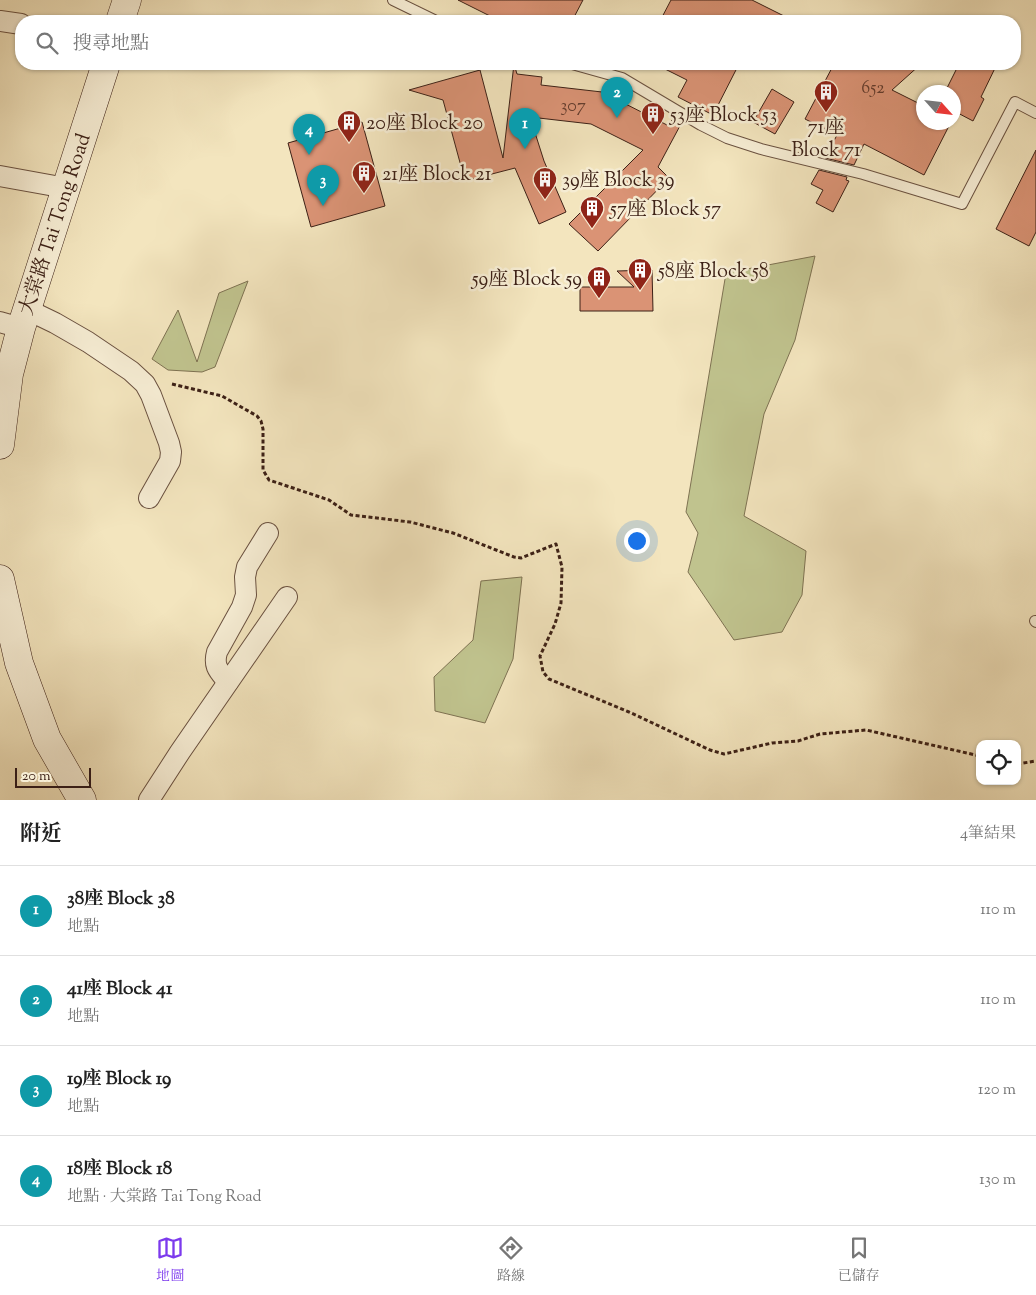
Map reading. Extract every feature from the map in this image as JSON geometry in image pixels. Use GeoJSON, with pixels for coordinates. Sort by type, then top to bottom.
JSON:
{"type":"FeatureCollection","features":[{"type":"Feature","properties":{"kind":"street"},"geometry":{"type":"LineString","coordinates":[[122,15],[127,0]]}},
{"type":"Feature","properties":{"kind":"street"},"geometry":{"type":"LineString","coordinates":[[0,21],[15,23]]}},
{"type":"Feature","properties":{"kind":"street","name":"大棠路 Tai Tong Road"},"geometry":{"type":"LineString","coordinates":[[0,445],[16,320],[66,188],[104,70]]}},
{"type":"Feature","properties":{"kind":"street"},"geometry":{"type":"LineString","coordinates":[[0,176],[66,188]]}},
{"type":"Feature","properties":{"kind":"street"},"geometry":{"type":"LineString","coordinates":[[16,320],[55,322],[131,370],[145,384],[151,394],[171,452],[170,461],[149,498]]}},
{"type":"Feature","properties":{"kind":"street"},"geometry":{"type":"LineString","coordinates":[[228,682],[216,668],[215,659],[242,607],[246,595],[245,577],[247,567],[268,533]]}},
{"type":"Feature","properties":{"kind":"street"},"geometry":{"type":"LineString","coordinates":[[0,579],[19,663],[28,688],[47,739],[82,800]]}},
{"type":"Feature","properties":{"kind":"street"},"geometry":{"type":"LineString","coordinates":[[150,800],[287,597]]}},
{"type":"Feature","properties":{"kind":"lane"},"geometry":{"type":"LineString","coordinates":[[393,0],[424,15]]}},
{"type":"Feature","properties":{"kind":"lane"},"geometry":{"type":"LineString","coordinates":[[593,70],[622,78],[702,126],[727,138],[761,149],[863,174],[962,204],[1014,102],[1036,113]]}},
{"type":"Feature","properties":{"kind":"path"},"geometry":{"type":"LineString","coordinates":[[145,384],[154,380],[222,396],[257,416],[261,420],[264,429],[264,470],[269,480],[329,500],[351,514],[410,522],[453,533],[514,557],[521,558],[556,544],[562,567],[561,604],[556,624],[540,656],[543,672],[549,679],[629,712],[710,750],[724,754],[772,743],[798,741],[820,734],[866,730],[976,755]]}},
{"type":"Feature","properties":{"kind":"path"},"geometry":{"type":"LineString","coordinates":[[1021,763],[1036,761]]}},
{"type":"Feature","properties":{"kind":"green space"},"geometry":{"type":"Polygon","coordinates":[[[815,256],[795,340],[764,414],[744,516],[806,551],[802,595],[782,632],[734,640],[688,572],[698,533],[686,512],[726,273],[815,256]]]}},
{"type":"Feature","properties":{"kind":"green space"},"geometry":{"type":"Polygon","coordinates":[[[248,281],[215,367],[202,372],[168,370],[152,359],[178,310],[197,362],[219,293],[248,281]]]}},
{"type":"Feature","properties":{"kind":"green space"},"geometry":{"type":"Polygon","coordinates":[[[522,577],[513,659],[485,723],[435,711],[434,677],[473,640],[481,581],[522,577]]]}},
{"type":"Feature","properties":{"kind":"building"},"geometry":{"type":"Polygon","coordinates":[[[458,0],[583,0],[575,15],[488,15],[458,0]]]}},
{"type":"Feature","properties":{"kind":"building"},"geometry":{"type":"Polygon","coordinates":[[[671,0],[752,0],[782,15],[663,15],[671,0]]]}},
{"type":"Feature","properties":{"kind":"building"},"geometry":{"type":"Polygon","coordinates":[[[480,70],[503,158],[513,70],[516,70],[517,74],[542,77],[541,85],[602,92],[667,125],[675,117],[682,122],[658,167],[669,178],[598,251],[569,224],[643,150],[591,124],[530,117],[544,161],[566,212],[539,224],[515,168],[465,181],[443,100],[409,90],[480,70]]]}},
{"type":"Feature","properties":{"kind":"building"},"geometry":{"type":"Polygon","coordinates":[[[667,70],[736,70],[713,115],[678,97],[687,80],[667,70]]]}},
{"type":"Feature","properties":{"kind":"building"},"geometry":{"type":"Polygon","coordinates":[[[831,70],[914,70],[892,90],[916,102],[916,130],[947,130],[924,175],[864,144],[854,165],[825,158],[837,135],[805,119],[831,70]]]}},
{"type":"Feature","properties":{"kind":"building"},"geometry":{"type":"Polygon","coordinates":[[[956,70],[994,70],[981,97],[984,99],[973,121],[961,115],[961,85],[948,85],[956,70]]]}},
{"type":"Feature","properties":{"kind":"building"},"geometry":{"type":"Polygon","coordinates":[[[772,89],[794,102],[775,134],[753,122],[772,89]]]}},
{"type":"Feature","properties":{"kind":"building"},"geometry":{"type":"Polygon","coordinates":[[[362,122],[385,206],[311,227],[288,143],[362,122]]]}},
{"type":"Feature","properties":{"kind":"building"},"geometry":{"type":"Polygon","coordinates":[[[1036,150],[1036,232],[1029,246],[996,229],[1036,150]]]}},
{"type":"Feature","properties":{"kind":"building"},"geometry":{"type":"Polygon","coordinates":[[[819,170],[847,177],[846,180],[849,181],[833,212],[816,203],[823,190],[811,184],[819,170]]]}},
{"type":"Feature","properties":{"kind":"building"},"geometry":{"type":"Polygon","coordinates":[[[652,270],[653,311],[580,311],[580,287],[634,287],[617,271],[652,270]]]}},
{"type":"Feature","properties":{"kind":"place","name":"71座 Block 71"},"geometry":{"type":"Point","coordinates":[826,113]}},
{"type":"Feature","properties":{"kind":"place","name":"41座 Block 41"},"geometry":{"type":"Point","coordinates":[617,118]}},
{"type":"Feature","properties":{"kind":"place","name":"53座 Block 53"},"geometry":{"type":"Point","coordinates":[653,135]}},
{"type":"Feature","properties":{"kind":"place","name":"20座 Block 20"},"geometry":{"type":"Point","coordinates":[349,143]}},
{"type":"Feature","properties":{"kind":"place","name":"38座 Block 38"},"geometry":{"type":"Point","coordinates":[525,149]}},
{"type":"Feature","properties":{"kind":"place","name":"18座 Block 18"},"geometry":{"type":"Point","coordinates":[309,155]}},
{"type":"Feature","properties":{"kind":"place","name":"21座 Block 21"},"geometry":{"type":"Point","coordinates":[364,194]}},
{"type":"Feature","properties":{"kind":"place","name":"39座 Block 39"},"geometry":{"type":"Point","coordinates":[545,200]}},
{"type":"Feature","properties":{"kind":"place","name":"19座 Block 19"},"geometry":{"type":"Point","coordinates":[323,206]}},
{"type":"Feature","properties":{"kind":"place","name":"57座 Block 57"},"geometry":{"type":"Point","coordinates":[592,229]}},
{"type":"Feature","properties":{"kind":"place","name":"58座 Block 58"},"geometry":{"type":"Point","coordinates":[640,291]}},
{"type":"Feature","properties":{"kind":"place","name":"59座 Block 59"},"geometry":{"type":"Point","coordinates":[599,299]}}]}
